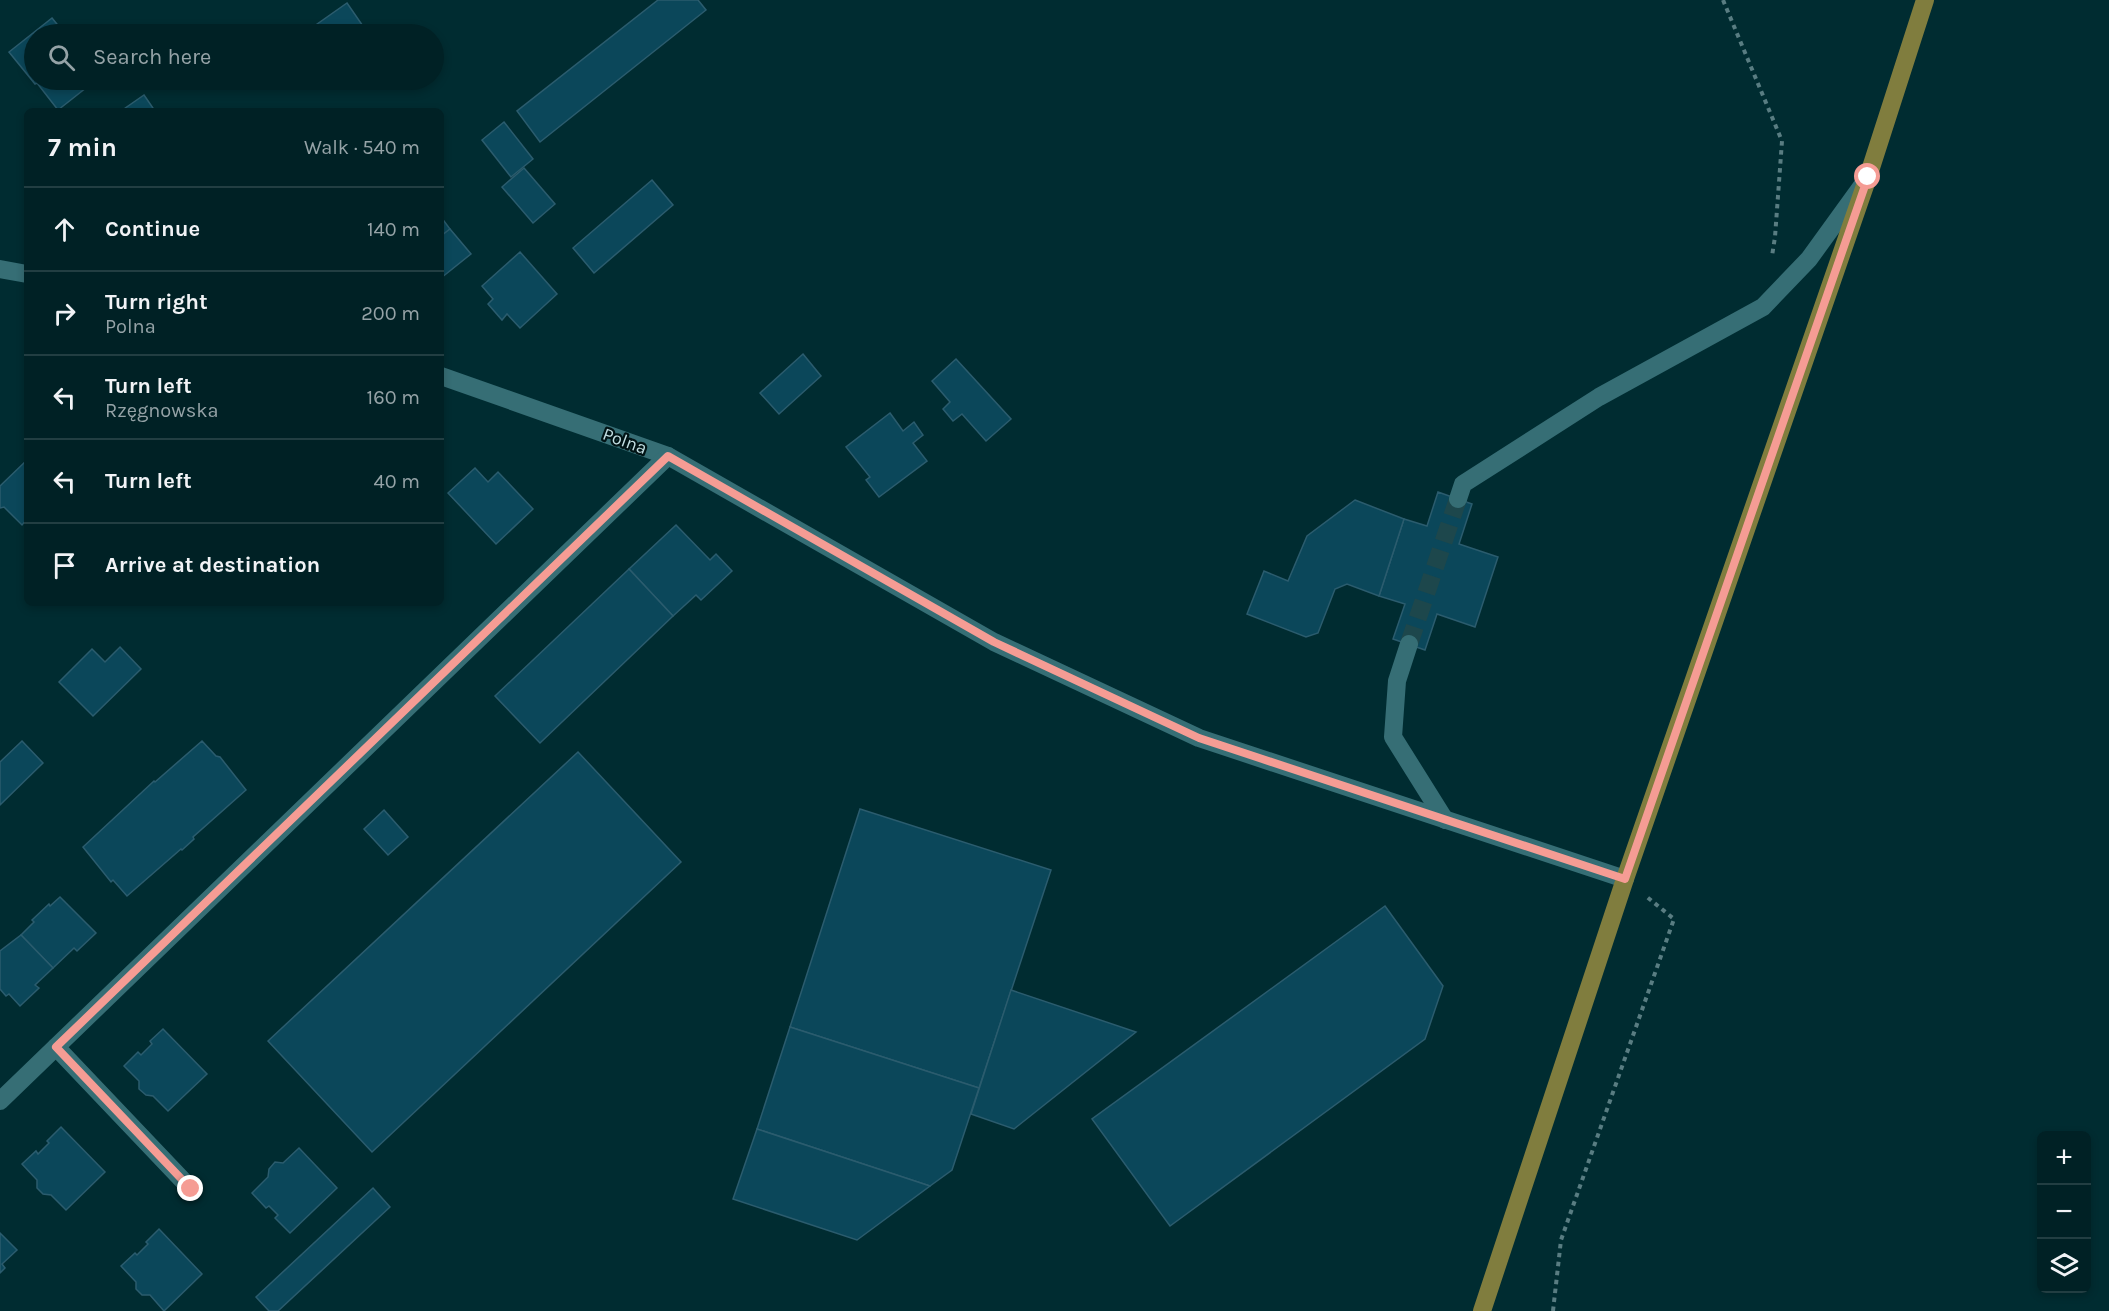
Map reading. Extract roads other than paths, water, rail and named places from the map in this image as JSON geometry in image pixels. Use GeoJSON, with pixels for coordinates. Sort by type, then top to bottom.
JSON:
{"type":"FeatureCollection","features":[{"type":"Feature","properties":{"kind":"main road"},"geometry":{"type":"LineString","coordinates":[[1482,1311],[1625,879],[1868,177],[1925,0]]}},
{"type":"Feature","properties":{"kind":"street"},"geometry":{"type":"LineString","coordinates":[[1458,499],[1463,484],[1599,397],[1763,307],[1809,259],[1868,177]]}},
{"type":"Feature","properties":{"kind":"street"},"geometry":{"type":"LineString","coordinates":[[0,269],[24,273]]}},
{"type":"Feature","properties":{"kind":"street","name":"Polna"},"geometry":{"type":"LineString","coordinates":[[444,377],[668,456],[994,642],[1188,733],[1625,879]]}},
{"type":"Feature","properties":{"kind":"street"},"geometry":{"type":"LineString","coordinates":[[0,1101],[668,456]]}},
{"type":"Feature","properties":{"kind":"street"},"geometry":{"type":"LineString","coordinates":[[1409,644],[1397,681],[1394,737],[1445,820]]}},
{"type":"Feature","properties":{"kind":"street"},"geometry":{"type":"LineString","coordinates":[[56,1047],[191,1189]]}},
{"type":"Feature","properties":{"kind":"tunnel"},"geometry":{"type":"LineString","coordinates":[[1409,644],[1458,499]]}}]}
